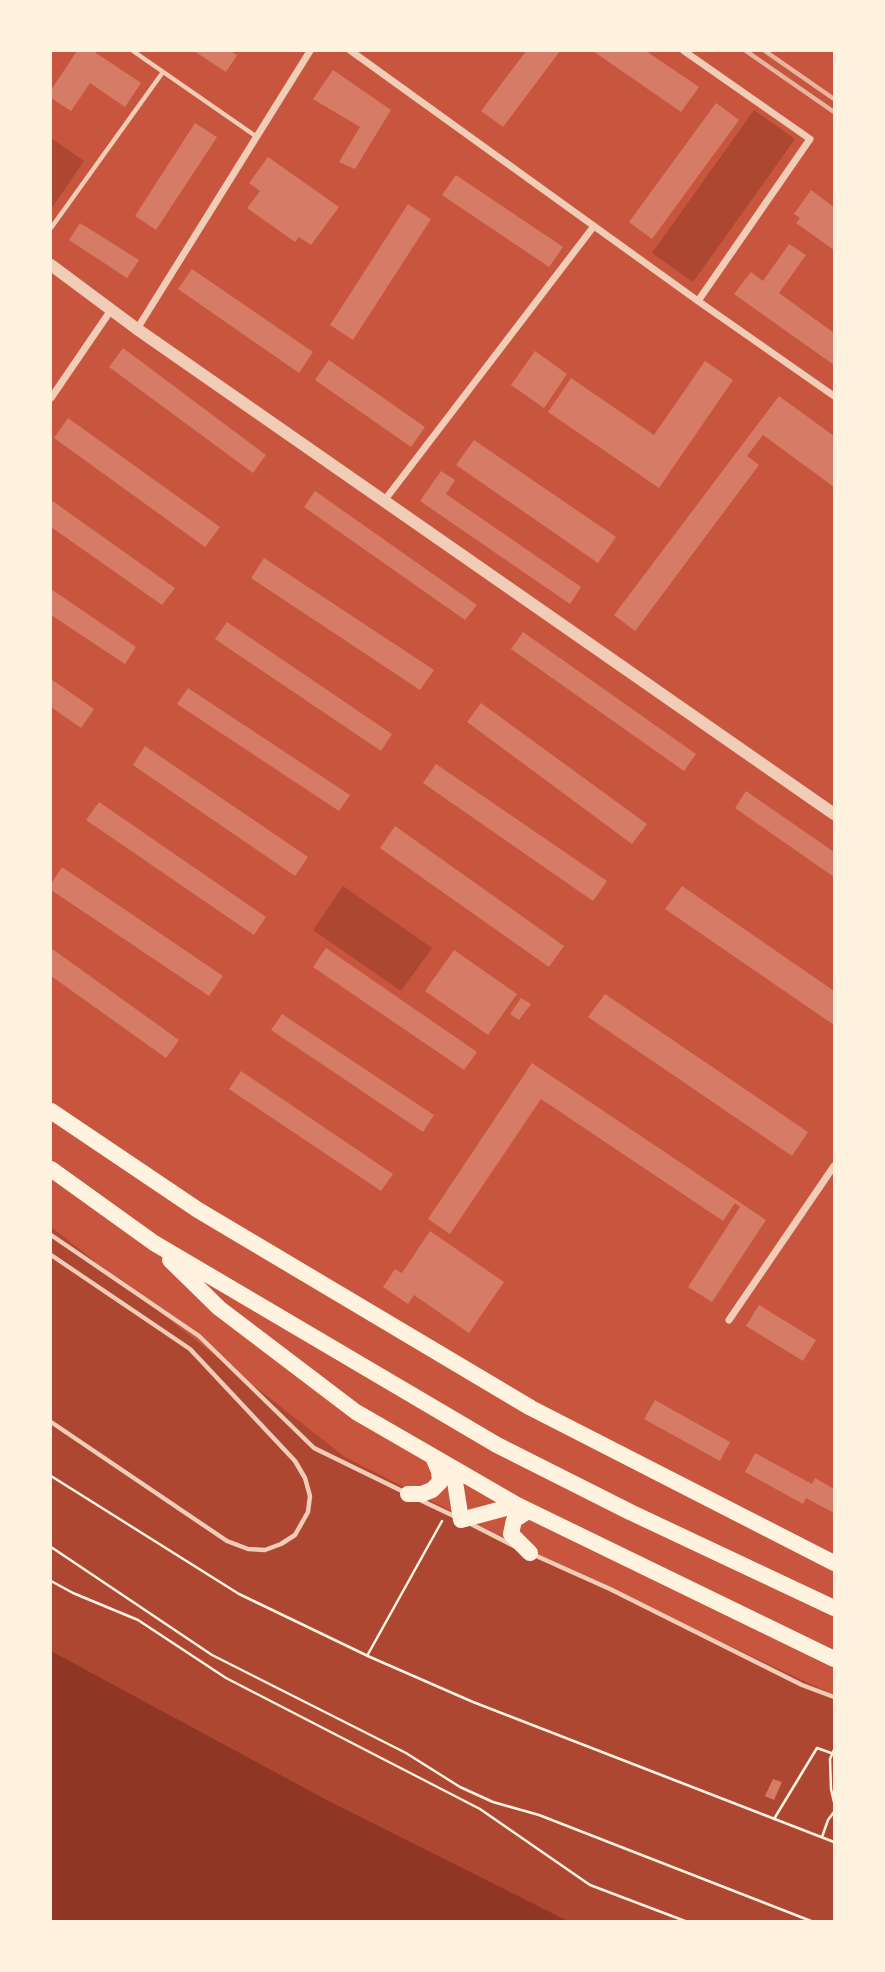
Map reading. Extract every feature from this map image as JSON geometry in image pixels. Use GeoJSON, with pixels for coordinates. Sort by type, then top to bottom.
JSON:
{"type":"FeatureCollection","features":[{"type":"Feature","properties":{"kind":"highway"},"geometry":{"type":"LineString","coordinates":[[51,1111],[198,1210],[531,1408],[834,1563]]}},
{"type":"Feature","properties":{"kind":"highway"},"geometry":{"type":"LineString","coordinates":[[51,1168],[153,1243],[497,1445],[630,1512],[834,1608]]}},
{"type":"Feature","properties":{"kind":"highway"},"geometry":{"type":"LineString","coordinates":[[153,1243],[229,1316],[356,1412],[523,1508],[834,1659]]}},
{"type":"Feature","properties":{"kind":"highway"},"geometry":{"type":"LineString","coordinates":[[408,1494],[422,1494],[432,1490],[440,1482],[433,1457]]}},
{"type":"Feature","properties":{"kind":"highway"},"geometry":{"type":"LineString","coordinates":[[453,1468],[454,1516],[523,1508]]}},
{"type":"Feature","properties":{"kind":"highway"},"geometry":{"type":"LineString","coordinates":[[523,1508],[514,1520],[511,1534],[530,1553]]}},
{"type":"Feature","properties":{"kind":"street"},"geometry":{"type":"LineString","coordinates":[[137,329],[310,51]]}},
{"type":"Feature","properties":{"kind":"street"},"geometry":{"type":"LineString","coordinates":[[351,51],[834,396]]}},
{"type":"Feature","properties":{"kind":"street"},"geometry":{"type":"LineString","coordinates":[[684,51],[810,139],[698,301]]}},
{"type":"Feature","properties":{"kind":"street"},"geometry":{"type":"LineString","coordinates":[[384,501],[594,226]]}},
{"type":"Feature","properties":{"kind":"street"},"geometry":{"type":"LineString","coordinates":[[51,265],[137,329],[834,814]]}},
{"type":"Feature","properties":{"kind":"street"},"geometry":{"type":"LineString","coordinates":[[51,398],[111,310]]}},
{"type":"Feature","properties":{"kind":"street"},"geometry":{"type":"LineString","coordinates":[[729,1320],[834,1166]]}},
{"type":"Feature","properties":{"kind":"lane"},"geometry":{"type":"LineString","coordinates":[[132,51],[257,137]]}},
{"type":"Feature","properties":{"kind":"lane"},"geometry":{"type":"LineString","coordinates":[[51,228],[163,72]]}},
{"type":"Feature","properties":{"kind":"lane"},"geometry":{"type":"LineString","coordinates":[[51,1235],[199,1336],[314,1448],[802,1685],[834,1697]]}},
{"type":"Feature","properties":{"kind":"lane"},"geometry":{"type":"LineString","coordinates":[[51,1255],[190,1349],[295,1461],[305,1478],[310,1496],[308,1512],[295,1535],[281,1544],[265,1550],[248,1549],[227,1541],[51,1422]]}},
{"type":"Feature","properties":{"kind":"path"},"geometry":{"type":"LineString","coordinates":[[51,1476],[239,1594],[367,1656],[473,1702],[834,1842]]}},
{"type":"Feature","properties":{"kind":"path"},"geometry":{"type":"LineString","coordinates":[[367,1656],[454,1516]]}},
{"type":"Feature","properties":{"kind":"path"},"geometry":{"type":"LineString","coordinates":[[51,1546],[212,1655],[371,1735],[460,1787],[811,1921]]}},
{"type":"Feature","properties":{"kind":"path"},"geometry":{"type":"LineString","coordinates":[[51,1581],[138,1620],[226,1678],[480,1809],[590,1885],[685,1921]]}},
{"type":"Feature","properties":{"kind":"path"},"geometry":{"type":"LineString","coordinates":[[774,1820],[817,1748],[834,1752],[830,1759],[834,1802]]}},
{"type":"Feature","properties":{"kind":"path"},"geometry":{"type":"LineString","coordinates":[[821,1838],[834,1812]]}},
{"type":"Feature","properties":{"kind":"shaded area"},"geometry":{"type":"Polygon","coordinates":[[[754,110],[795,139],[693,282],[652,253],[754,110]]]}},
{"type":"Feature","properties":{"kind":"shaded area"},"geometry":{"type":"Polygon","coordinates":[[[51,138],[84,161],[51,209],[51,138]]]}},
{"type":"Feature","properties":{"kind":"shaded area"},"geometry":{"type":"Polygon","coordinates":[[[343,886],[432,948],[401,991],[313,930],[343,886]]]}},
{"type":"Feature","properties":{"kind":"shaded area"},"geometry":{"type":"Polygon","coordinates":[[[51,1227],[345,1457],[547,1560],[834,1695],[834,1921],[568,1921],[327,1800],[51,1651],[51,1227]]]}},
{"type":"Feature","properties":{"kind":"shaded area"},"geometry":{"type":"Polygon","coordinates":[[[51,1651],[327,1800],[568,1921],[51,1921],[51,1651]]]}},
{"type":"Feature","properties":{"kind":"building"},"geometry":{"type":"Polygon","coordinates":[[[77,51],[93,51],[141,83],[125,107],[90,83],[71,111],[51,98],[51,90],[77,51]]]}},
{"type":"Feature","properties":{"kind":"building"},"geometry":{"type":"Polygon","coordinates":[[[194,51],[230,51],[237,55],[226,72],[194,51]]]}},
{"type":"Feature","properties":{"kind":"building"},"geometry":{"type":"Polygon","coordinates":[[[526,51],[560,51],[503,127],[481,111],[526,51]]]}},
{"type":"Feature","properties":{"kind":"building"},"geometry":{"type":"Polygon","coordinates":[[[593,51],[646,51],[699,87],[681,112],[593,51]]]}},
{"type":"Feature","properties":{"kind":"building"},"geometry":{"type":"Polygon","coordinates":[[[333,70],[391,110],[355,169],[339,162],[360,127],[313,99],[333,70]]]}},
{"type":"Feature","properties":{"kind":"building"},"geometry":{"type":"Polygon","coordinates":[[[716,103],[739,120],[652,239],[629,222],[716,103]]]}},
{"type":"Feature","properties":{"kind":"building"},"geometry":{"type":"Polygon","coordinates":[[[195,123],[217,137],[156,230],[135,216],[195,123]]]}},
{"type":"Feature","properties":{"kind":"building"},"geometry":{"type":"Polygon","coordinates":[[[268,157],[339,207],[311,245],[299,237],[295,242],[247,208],[260,191],[249,183],[268,157]]]}},
{"type":"Feature","properties":{"kind":"building"},"geometry":{"type":"Polygon","coordinates":[[[456,175],[563,247],[549,267],[442,195],[456,175]]]}},
{"type":"Feature","properties":{"kind":"building"},"geometry":{"type":"Polygon","coordinates":[[[811,190],[834,207],[834,250],[796,223],[800,218],[794,214],[811,190]]]}},
{"type":"Feature","properties":{"kind":"building"},"geometry":{"type":"Polygon","coordinates":[[[408,204],[431,219],[353,340],[330,325],[408,204]]]}},
{"type":"Feature","properties":{"kind":"building"},"geometry":{"type":"Polygon","coordinates":[[[80,223],[139,260],[127,278],[69,240],[80,223]]]}},
{"type":"Feature","properties":{"kind":"building"},"geometry":{"type":"Polygon","coordinates":[[[789,244],[806,255],[779,293],[834,333],[834,365],[734,294],[751,272],[763,281],[789,244]]]}},
{"type":"Feature","properties":{"kind":"building"},"geometry":{"type":"Polygon","coordinates":[[[192,269],[313,352],[299,373],[178,289],[192,269]]]}},
{"type":"Feature","properties":{"kind":"building"},"geometry":{"type":"Polygon","coordinates":[[[123,348],[266,455],[253,473],[109,367],[123,348]]]}},
{"type":"Feature","properties":{"kind":"building"},"geometry":{"type":"Polygon","coordinates":[[[535,351],[567,374],[544,408],[511,385],[535,351]]]}},
{"type":"Feature","properties":{"kind":"building"},"geometry":{"type":"Polygon","coordinates":[[[329,360],[425,427],[411,447],[315,380],[329,360]]]}},
{"type":"Feature","properties":{"kind":"building"},"geometry":{"type":"Polygon","coordinates":[[[705,361],[733,380],[659,488],[548,412],[571,378],[654,435],[705,361]]]}},
{"type":"Feature","properties":{"kind":"building"},"geometry":{"type":"Polygon","coordinates":[[[779,396],[834,436],[834,487],[763,435],[747,456],[759,465],[635,631],[614,615],[779,396]]]}},
{"type":"Feature","properties":{"kind":"building"},"geometry":{"type":"Polygon","coordinates":[[[68,418],[220,527],[205,547],[54,438],[68,418]]]}},
{"type":"Feature","properties":{"kind":"building"},"geometry":{"type":"Polygon","coordinates":[[[474,440],[616,537],[598,563],[456,465],[474,440]]]}},
{"type":"Feature","properties":{"kind":"building"},"geometry":{"type":"Polygon","coordinates":[[[441,471],[455,480],[446,494],[581,587],[570,604],[420,501],[441,471]]]}},
{"type":"Feature","properties":{"kind":"building"},"geometry":{"type":"Polygon","coordinates":[[[315,491],[477,605],[465,620],[304,507],[315,491]]]}},
{"type":"Feature","properties":{"kind":"building"},"geometry":{"type":"Polygon","coordinates":[[[51,500],[175,588],[162,605],[51,527],[51,500]]]}},
{"type":"Feature","properties":{"kind":"building"},"geometry":{"type":"Polygon","coordinates":[[[264,558],[434,670],[420,690],[251,578],[264,558]]]}},
{"type":"Feature","properties":{"kind":"building"},"geometry":{"type":"Polygon","coordinates":[[[51,589],[136,647],[125,664],[51,615],[51,589]]]}},
{"type":"Feature","properties":{"kind":"building"},"geometry":{"type":"Polygon","coordinates":[[[227,622],[392,734],[381,751],[215,639],[227,622]]]}},
{"type":"Feature","properties":{"kind":"building"},"geometry":{"type":"Polygon","coordinates":[[[523,632],[696,754],[684,771],[511,649],[523,632]]]}},
{"type":"Feature","properties":{"kind":"building"},"geometry":{"type":"Polygon","coordinates":[[[51,679],[94,709],[81,728],[51,707],[51,679]]]}},
{"type":"Feature","properties":{"kind":"building"},"geometry":{"type":"Polygon","coordinates":[[[188,688],[350,795],[339,811],[177,704],[188,688]]]}},
{"type":"Feature","properties":{"kind":"building"},"geometry":{"type":"Polygon","coordinates":[[[481,703],[647,824],[632,844],[467,722],[481,703]]]}},
{"type":"Feature","properties":{"kind":"building"},"geometry":{"type":"Polygon","coordinates":[[[145,746],[308,857],[295,876],[133,765],[145,746]]]}},
{"type":"Feature","properties":{"kind":"building"},"geometry":{"type":"Polygon","coordinates":[[[436,764],[607,881],[593,901],[423,783],[436,764]]]}},
{"type":"Feature","properties":{"kind":"building"},"geometry":{"type":"Polygon","coordinates":[[[746,791],[834,852],[834,877],[735,808],[746,791]]]}},
{"type":"Feature","properties":{"kind":"building"},"geometry":{"type":"Polygon","coordinates":[[[99,802],[266,917],[254,935],[86,820],[99,802]]]}},
{"type":"Feature","properties":{"kind":"building"},"geometry":{"type":"Polygon","coordinates":[[[395,826],[564,946],[549,967],[380,848],[395,826]]]}},
{"type":"Feature","properties":{"kind":"building"},"geometry":{"type":"Polygon","coordinates":[[[62,867],[223,976],[209,996],[51,890],[51,884],[62,867]]]}},
{"type":"Feature","properties":{"kind":"building"},"geometry":{"type":"Polygon","coordinates":[[[682,886],[834,991],[834,1025],[665,909],[682,886]]]}},
{"type":"Feature","properties":{"kind":"building"},"geometry":{"type":"Polygon","coordinates":[[[51,948],[179,1040],[166,1058],[51,976],[51,948]]]}},
{"type":"Feature","properties":{"kind":"building"},"geometry":{"type":"Polygon","coordinates":[[[326,948],[477,1052],[464,1070],[313,967],[326,948]]]}},
{"type":"Feature","properties":{"kind":"building"},"geometry":{"type":"Polygon","coordinates":[[[454,950],[517,994],[488,1035],[425,991],[454,950]]]}},
{"type":"Feature","properties":{"kind":"building"},"geometry":{"type":"Polygon","coordinates":[[[605,994],[808,1132],[792,1156],[588,1017],[605,994]]]}},
{"type":"Feature","properties":{"kind":"building"},"geometry":{"type":"Polygon","coordinates":[[[521,998],[531,1004],[519,1020],[510,1014],[521,998]]]}},
{"type":"Feature","properties":{"kind":"building"},"geometry":{"type":"Polygon","coordinates":[[[282,1014],[434,1115],[423,1132],[271,1030],[282,1014]]]}},
{"type":"Feature","properties":{"kind":"building"},"geometry":{"type":"Polygon","coordinates":[[[532,1063],[766,1220],[712,1302],[688,1287],[740,1207],[735,1203],[723,1221],[541,1099],[450,1234],[428,1219],[532,1063]]]}},
{"type":"Feature","properties":{"kind":"building"},"geometry":{"type":"Polygon","coordinates":[[[241,1071],[393,1174],[381,1191],[229,1089],[241,1071]]]}},
{"type":"Feature","properties":{"kind":"building"},"geometry":{"type":"Polygon","coordinates":[[[430,1231],[504,1282],[469,1333],[414,1295],[408,1304],[383,1287],[395,1269],[402,1273],[430,1231]]]}},
{"type":"Feature","properties":{"kind":"building"},"geometry":{"type":"Polygon","coordinates":[[[759,1305],[816,1340],[803,1361],[746,1326],[759,1305]]]}},
{"type":"Feature","properties":{"kind":"building"},"geometry":{"type":"Polygon","coordinates":[[[655,1400],[730,1442],[720,1461],[644,1419],[655,1400]]]}},
{"type":"Feature","properties":{"kind":"building"},"geometry":{"type":"Polygon","coordinates":[[[755,1453],[812,1484],[815,1478],[834,1489],[834,1513],[806,1498],[803,1504],[745,1472],[755,1453]]]}},
{"type":"Feature","properties":{"kind":"building"},"geometry":{"type":"Polygon","coordinates":[[[773,1779],[782,1782],[774,1800],[765,1796],[773,1779]]]}},
{"type":"Feature","properties":{"kind":"railway"},"geometry":{"type":"LineString","coordinates":[[746,51],[834,112]]}},
{"type":"Feature","properties":{"kind":"railway"},"geometry":{"type":"LineString","coordinates":[[765,51],[834,99]]}}]}
